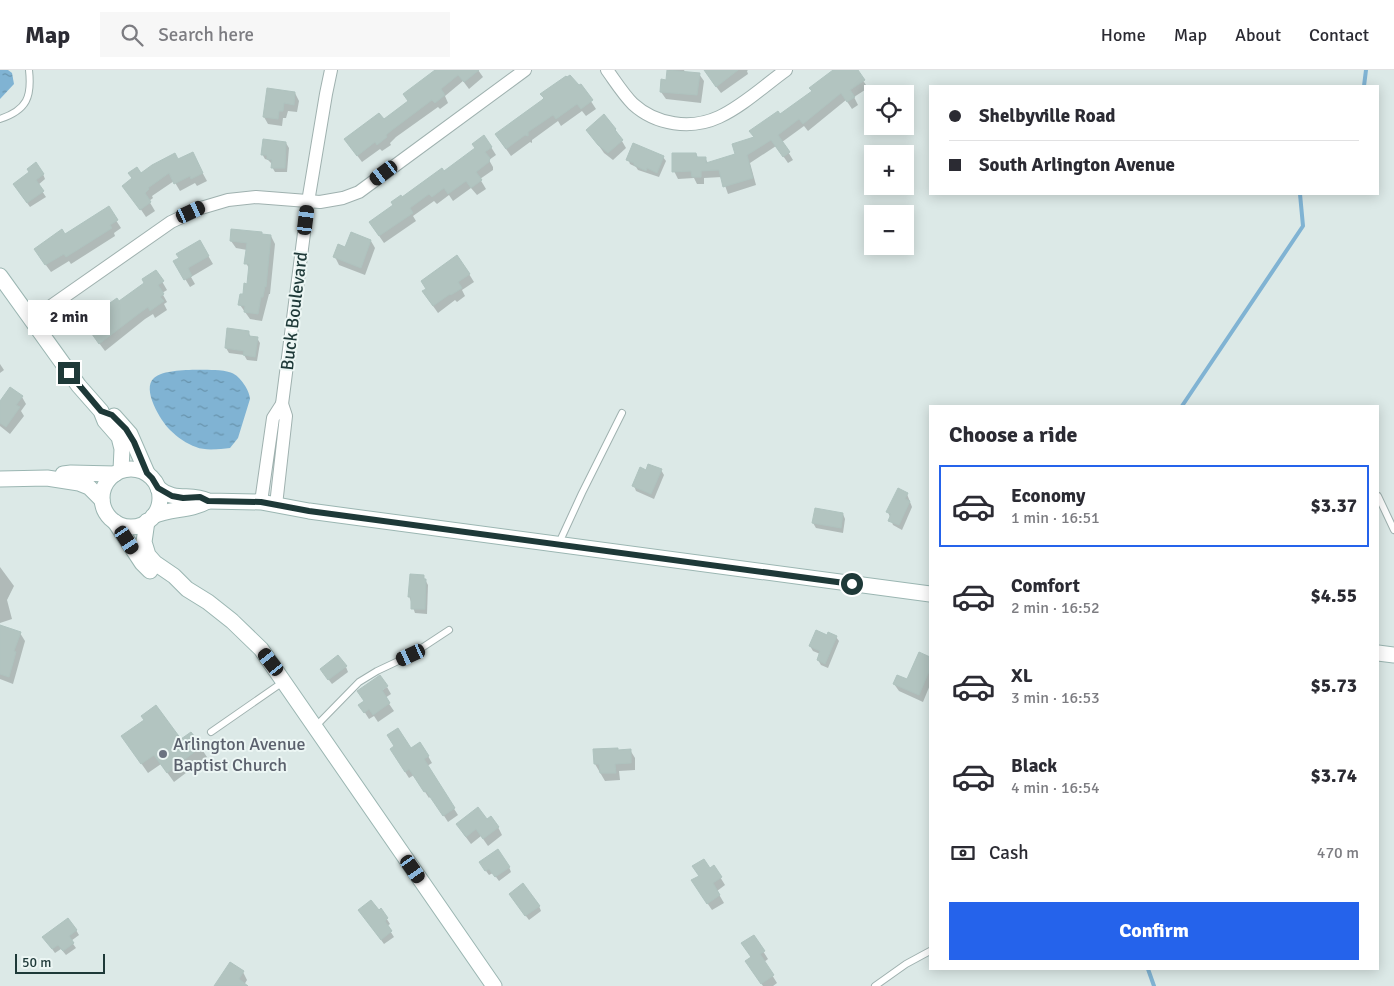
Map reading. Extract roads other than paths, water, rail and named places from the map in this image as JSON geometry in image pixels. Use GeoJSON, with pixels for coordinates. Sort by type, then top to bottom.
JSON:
{"type":"FeatureCollection","features":[{"type":"Feature","properties":{"kind":"main road"},"geometry":{"type":"LineString","coordinates":[[0,276],[79,386],[101,411],[105,421],[115,431],[122,452],[118,472],[105,485],[102,500]]}},
{"type":"Feature","properties":{"kind":"main road"},"geometry":{"type":"LineString","coordinates":[[101,411],[112,415],[126,429],[134,442],[147,473],[158,488],[159,503],[150,519],[144,542],[148,555],[187,589],[208,602],[232,621],[271,662],[494,986]]}},
{"type":"Feature","properties":{"kind":"main road"},"geometry":{"type":"LineString","coordinates":[[0,479],[47,478],[71,473],[118,472],[136,469],[147,473]]}},
{"type":"Feature","properties":{"kind":"main road"},"geometry":{"type":"LineString","coordinates":[[47,478],[89,486],[102,500],[107,514],[115,522],[142,563],[169,584],[187,589]]}},
{"type":"Feature","properties":{"kind":"main road"},"geometry":{"type":"LineString","coordinates":[[158,488],[172,496],[183,498],[200,497],[208,501],[268,504],[929,594]]}},
{"type":"Feature","properties":{"kind":"main road"},"geometry":{"type":"LineString","coordinates":[[115,522],[133,526],[164,512],[198,507],[208,501]]}},
{"type":"Feature","properties":{"kind":"main road"},"geometry":{"type":"LineString","coordinates":[[1379,653],[1394,655]]}},
{"type":"Feature","properties":{"kind":"street","name":"Buck Boulevard"},"geometry":{"type":"LineString","coordinates":[[268,504],[286,416],[282,404],[308,202],[331,70]]}},
{"type":"Feature","properties":{"kind":"street"},"geometry":{"type":"LineString","coordinates":[[31,320],[171,222],[186,214],[223,202],[244,198],[267,197],[308,202],[332,201],[359,192],[525,70]]}},
{"type":"Feature","properties":{"kind":"street"},"geometry":{"type":"LineString","coordinates":[[607,70],[627,98],[641,110],[661,121],[688,124],[702,123],[720,117],[786,70]]}},
{"type":"Feature","properties":{"kind":"lane"},"geometry":{"type":"LineString","coordinates":[[0,119],[10,116],[26,102],[31,88],[29,70]]}},
{"type":"Feature","properties":{"kind":"lane"},"geometry":{"type":"LineString","coordinates":[[558,544],[622,412]]}},
{"type":"Feature","properties":{"kind":"lane"},"geometry":{"type":"LineString","coordinates":[[1379,498],[1394,530]]}},
{"type":"Feature","properties":{"kind":"lane"},"geometry":{"type":"LineString","coordinates":[[315,727],[359,682],[411,655],[448,630]]}},
{"type":"Feature","properties":{"kind":"lane"},"geometry":{"type":"LineString","coordinates":[[211,732],[284,682]]}},
{"type":"Feature","properties":{"kind":"lane"},"geometry":{"type":"LineString","coordinates":[[875,986],[906,964],[929,952]]}},
{"type":"Feature","properties":{"kind":"water"},"geometry":{"type":"Polygon","coordinates":[[[0,70],[8,70],[12,73],[14,84],[0,99],[0,70]]]}},
{"type":"Feature","properties":{"kind":"water"},"geometry":{"type":"Polygon","coordinates":[[[183,370],[230,372],[238,377],[246,388],[250,399],[238,438],[230,448],[204,449],[186,442],[166,426],[154,405],[150,390],[154,378],[159,375],[183,370]]]}},
{"type":"Feature","properties":{"kind":"waterway"},"geometry":{"type":"LineString","coordinates":[[1364,85],[1366,70]]}},
{"type":"Feature","properties":{"kind":"waterway"},"geometry":{"type":"LineString","coordinates":[[1183,405],[1303,226],[1300,195]]}},
{"type":"Feature","properties":{"kind":"waterway"},"geometry":{"type":"LineString","coordinates":[[1148,970],[1154,986]]}},
{"type":"Feature","properties":{"kind":"place","name":"Arlington Avenue Baptist Church"},"geometry":{"type":"Point","coordinates":[163,754]}}]}
